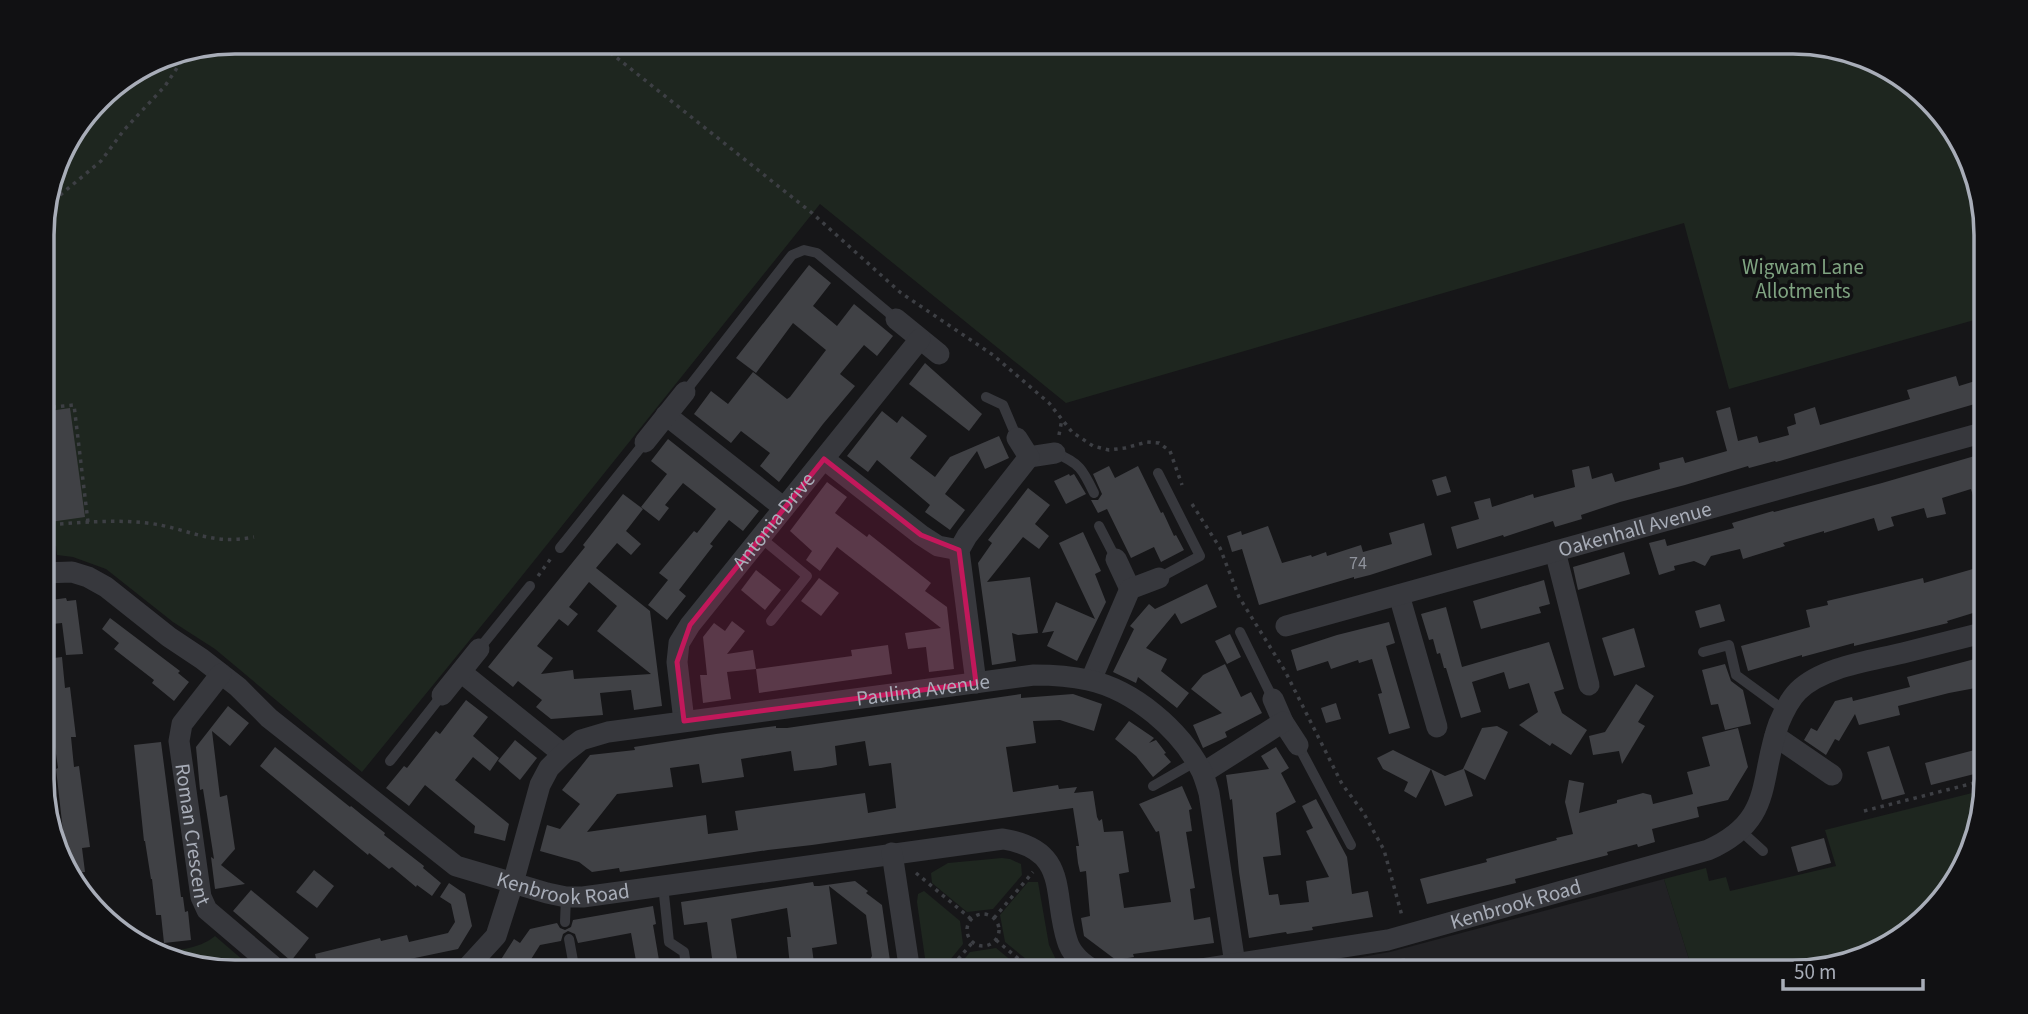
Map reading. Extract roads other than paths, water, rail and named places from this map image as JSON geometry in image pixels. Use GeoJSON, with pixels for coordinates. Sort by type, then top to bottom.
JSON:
{"type":"FeatureCollection","features":[{"type":"Feature","properties":{"kind":"street"},"geometry":{"type":"LineString","coordinates":[[896,319],[939,354]]}},
{"type":"Feature","properties":{"kind":"street","name":"Antonia Drive"},"geometry":{"type":"LineString","coordinates":[[684,721],[677,662],[679,643],[690,625],[920,339]]}},
{"type":"Feature","properties":{"kind":"street"},"geometry":{"type":"LineString","coordinates":[[645,442],[685,392]]}},
{"type":"Feature","properties":{"kind":"street"},"geometry":{"type":"LineString","coordinates":[[666,415],[784,508]]}},
{"type":"Feature","properties":{"kind":"street","name":"Oakenhall Avenue"},"geometry":{"type":"LineString","coordinates":[[1286,626],[1974,435]]}},
{"type":"Feature","properties":{"kind":"street"},"geometry":{"type":"LineString","coordinates":[[1017,438],[1029,457]]}},
{"type":"Feature","properties":{"kind":"street"},"geometry":{"type":"LineString","coordinates":[[976,683],[959,551],[967,536],[1029,457],[1055,453]]}},
{"type":"Feature","properties":{"kind":"street"},"geometry":{"type":"LineString","coordinates":[[824,459],[921,536],[938,546],[959,551]]}},
{"type":"Feature","properties":{"kind":"street"},"geometry":{"type":"LineString","coordinates":[[1555,551],[1589,685]]}},
{"type":"Feature","properties":{"kind":"street"},"geometry":{"type":"LineString","coordinates":[[1116,559],[1130,589]]}},
{"type":"Feature","properties":{"kind":"street","name":"Kenbrook Road"},"geometry":{"type":"LineString","coordinates":[[54,572],[72,572],[106,587],[238,687],[269,718],[456,866],[566,897],[583,897],[892,853],[1003,839],[1020,841],[1034,849],[1051,866],[1056,877],[1068,943],[1079,959]]}},
{"type":"Feature","properties":{"kind":"street"},"geometry":{"type":"LineString","coordinates":[[1091,680],[1130,589],[1159,578]]}},
{"type":"Feature","properties":{"kind":"street"},"geometry":{"type":"LineString","coordinates":[[1399,595],[1437,727]]}},
{"type":"Feature","properties":{"kind":"street","name":"Kenbrook Road"},"geometry":{"type":"LineString","coordinates":[[1279,959],[1388,940],[1407,941],[1724,843],[1741,831],[1762,798],[1774,736],[1784,710],[1798,691],[1817,677],[1844,667],[1974,635]]}},
{"type":"Feature","properties":{"kind":"street"},"geometry":{"type":"LineString","coordinates":[[442,695],[479,649]]}},
{"type":"Feature","properties":{"kind":"street"},"geometry":{"type":"LineString","coordinates":[[461,672],[563,754]]}},
{"type":"Feature","properties":{"kind":"street","name":"Roman Crescent"},"geometry":{"type":"LineString","coordinates":[[221,674],[182,724],[179,741],[201,897],[207,910],[266,960]]}},
{"type":"Feature","properties":{"kind":"street","name":"Paulina Avenue"},"geometry":{"type":"LineString","coordinates":[[474,960],[496,936],[540,785],[549,768],[581,740],[608,732],[684,721],[1034,675],[1091,680],[1124,694],[1169,726],[1199,767],[1211,807],[1241,959]]}},
{"type":"Feature","properties":{"kind":"street"},"geometry":{"type":"LineString","coordinates":[[1273,699],[1283,722],[1298,745]]}},
{"type":"Feature","properties":{"kind":"street"},"geometry":{"type":"LineString","coordinates":[[1199,767],[1283,722]]}},
{"type":"Feature","properties":{"kind":"street"},"geometry":{"type":"LineString","coordinates":[[1774,736],[1832,775]]}},
{"type":"Feature","properties":{"kind":"street"},"geometry":{"type":"LineString","coordinates":[[892,853],[908,960]]}},
{"type":"Feature","properties":{"kind":"lane"},"geometry":{"type":"LineString","coordinates":[[685,392],[792,255],[804,250],[817,253],[896,319]]}},
{"type":"Feature","properties":{"kind":"lane"},"geometry":{"type":"LineString","coordinates":[[986,397],[1003,405],[1017,438]]}},
{"type":"Feature","properties":{"kind":"lane"},"geometry":{"type":"LineString","coordinates":[[560,548],[645,442]]}},
{"type":"Feature","properties":{"kind":"lane"},"geometry":{"type":"LineString","coordinates":[[1055,453],[1071,459],[1082,469],[1094,493]]}},
{"type":"Feature","properties":{"kind":"lane"},"geometry":{"type":"LineString","coordinates":[[1158,473],[1200,556],[1159,578]]}},
{"type":"Feature","properties":{"kind":"lane"},"geometry":{"type":"LineString","coordinates":[[1099,526],[1116,559]]}},
{"type":"Feature","properties":{"kind":"lane"},"geometry":{"type":"LineString","coordinates":[[760,537],[807,576],[771,621]]}},
{"type":"Feature","properties":{"kind":"lane"},"geometry":{"type":"LineString","coordinates":[[479,649],[530,586]]}},
{"type":"Feature","properties":{"kind":"lane"},"geometry":{"type":"LineString","coordinates":[[1240,632],[1273,699]]}},
{"type":"Feature","properties":{"kind":"lane"},"geometry":{"type":"LineString","coordinates":[[1703,652],[1729,645],[1736,675],[1784,710]]}},
{"type":"Feature","properties":{"kind":"lane"},"geometry":{"type":"LineString","coordinates":[[390,761],[442,695]]}},
{"type":"Feature","properties":{"kind":"lane"},"geometry":{"type":"LineString","coordinates":[[1298,745],[1351,845]]}},
{"type":"Feature","properties":{"kind":"lane"},"geometry":{"type":"LineString","coordinates":[[1153,786],[1199,767]]}},
{"type":"Feature","properties":{"kind":"lane"},"geometry":{"type":"LineString","coordinates":[[1741,831],[1763,851]]}},
{"type":"Feature","properties":{"kind":"lane"},"geometry":{"type":"LineString","coordinates":[[663,885],[669,942],[684,952],[685,960]]}},
{"type":"Feature","properties":{"kind":"lane"},"geometry":{"type":"LineString","coordinates":[[565,922],[566,897]]}},
{"type":"Feature","properties":{"kind":"lane"},"geometry":{"type":"LineString","coordinates":[[569,939],[573,960]]}},
{"type":"Feature","properties":{"kind":"park label","name":"Wigwam Lane Allotments"},"geometry":{"type":"Point","coordinates":[1803,279]}}]}
